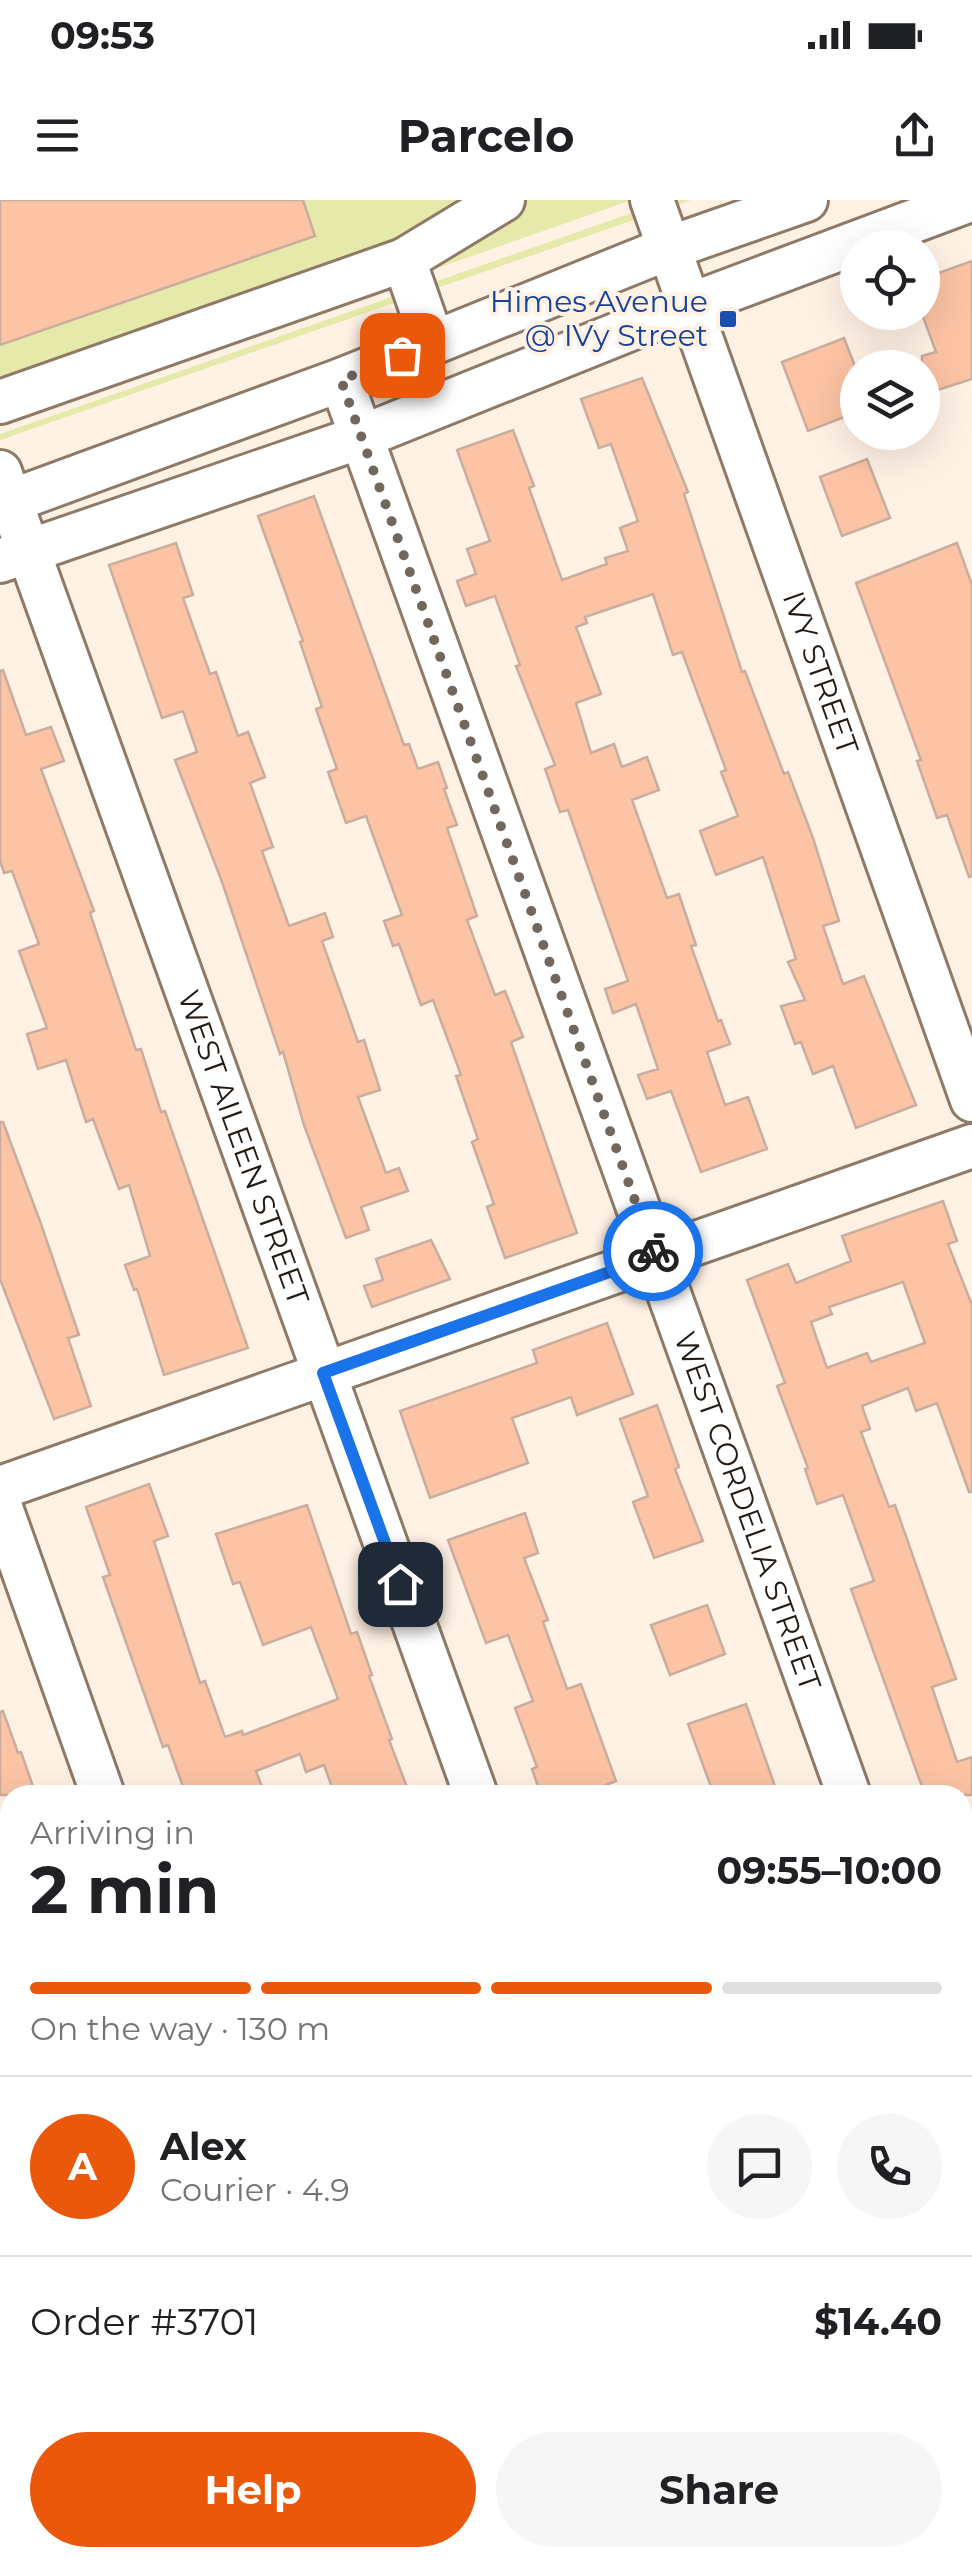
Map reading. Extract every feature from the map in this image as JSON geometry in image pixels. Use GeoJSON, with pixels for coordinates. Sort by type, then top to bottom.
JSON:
{"type":"FeatureCollection","features":[{"type":"Feature","properties":{"kind":"street"},"geometry":{"type":"LineString","coordinates":[[0,402],[404,260],[503,200]]}},
{"type":"Feature","properties":{"kind":"street","name":"IVY STREET"},"geometry":{"type":"LineString","coordinates":[[652,200],[972,1100]]}},
{"type":"Feature","properties":{"kind":"street"},"geometry":{"type":"LineString","coordinates":[[3,493],[341,380],[669,248],[806,200]]}},
{"type":"Feature","properties":{"kind":"street"},"geometry":{"type":"LineString","coordinates":[[14,556],[362,437],[690,305],[970,200]]}},
{"type":"Feature","properties":{"kind":"street"},"geometry":{"type":"LineString","coordinates":[[404,260],[433,342]]}},
{"type":"Feature","properties":{"kind":"street","name":"WEST CORDELIA STREET"},"geometry":{"type":"LineString","coordinates":[[341,380],[845,1785]]}},
{"type":"Feature","properties":{"kind":"street","name":"WEST AILEEN STREET"},"geometry":{"type":"LineString","coordinates":[[3,493],[14,556],[323,1373],[472,1785]]}},
{"type":"Feature","properties":{"kind":"street"},"geometry":{"type":"LineString","coordinates":[[0,1488],[972,1146]]}},
{"type":"Feature","properties":{"kind":"street"},"geometry":{"type":"LineString","coordinates":[[0,1505],[99,1785]]}},
{"type":"Feature","properties":{"kind":"green space"},"geometry":{"type":"Polygon","coordinates":[[[0,200],[632,200],[0,421],[0,200]]]}},
{"type":"Feature","properties":{"kind":"green space"},"geometry":{"type":"Polygon","coordinates":[[[669,200],[691,200],[0,440],[0,434],[669,200]]]}},
{"type":"Feature","properties":{"kind":"building"},"geometry":{"type":"Polygon","coordinates":[[[0,200],[303,200],[315,236],[0,345],[0,200]]]}},
{"type":"Feature","properties":{"kind":"building"},"geometry":{"type":"Polygon","coordinates":[[[972,261],[972,379],[940,389],[940,350],[935,350],[928,330],[940,330],[940,273],[972,261]]]}},
{"type":"Feature","properties":{"kind":"building"},"geometry":{"type":"Polygon","coordinates":[[[844,338],[849,350],[840,350],[840,419],[808,431],[782,362],[844,338]]]}},
{"type":"Feature","properties":{"kind":"building"},"geometry":{"type":"Polygon","coordinates":[[[642,378],[688,492],[684,494],[742,672],[745,671],[813,838],[839,921],[823,926],[843,984],[864,976],[916,1105],[856,1128],[833,1066],[813,1074],[801,1042],[795,1044],[781,1006],[805,1000],[788,962],[796,959],[763,857],[716,875],[700,831],[738,816],[721,772],[726,770],[682,652],[673,655],[653,594],[585,617],[587,623],[576,627],[601,694],[576,703],[591,753],[614,744],[622,767],[647,757],[659,790],[632,800],[667,898],[679,894],[696,945],[691,946],[730,1044],[707,1052],[725,1105],[748,1097],[767,1149],[701,1172],[671,1091],[647,1099],[638,1075],[658,1069],[636,1004],[613,1013],[605,989],[628,981],[568,810],[560,812],[545,769],[555,765],[516,666],[520,665],[495,596],[466,606],[457,581],[476,574],[467,549],[490,541],[457,450],[513,430],[562,580],[607,564],[605,558],[628,551],[620,528],[638,521],[611,444],[599,448],[581,399],[642,378]]]}},
{"type":"Feature","properties":{"kind":"building"},"geometry":{"type":"Polygon","coordinates":[[[867,459],[890,518],[842,536],[820,477],[867,459]]]}},
{"type":"Feature","properties":{"kind":"building"},"geometry":{"type":"Polygon","coordinates":[[[314,496],[404,745],[409,744],[418,769],[438,762],[457,825],[447,828],[477,916],[467,920],[495,995],[505,991],[523,1037],[511,1042],[577,1233],[505,1258],[487,1207],[494,1204],[472,1142],[478,1139],[456,1076],[461,1075],[433,1000],[421,1005],[399,944],[393,946],[384,921],[402,915],[366,816],[346,823],[328,772],[337,769],[316,709],[322,707],[258,516],[314,496]]]}},
{"type":"Feature","properties":{"kind":"building"},"geometry":{"type":"Polygon","coordinates":[[[176,543],[193,595],[183,598],[210,674],[216,672],[238,736],[248,732],[265,777],[250,783],[273,847],[262,851],[289,926],[325,913],[333,937],[322,941],[358,1042],[364,1040],[380,1090],[358,1097],[386,1173],[399,1168],[408,1191],[361,1207],[369,1230],[346,1238],[304,1125],[283,1052],[280,1054],[222,882],[175,760],[197,752],[183,711],[162,718],[109,565],[176,543]]]}},
{"type":"Feature","properties":{"kind":"building"},"geometry":{"type":"Polygon","coordinates":[[[957,543],[972,585],[969,877],[947,815],[937,818],[917,761],[921,760],[856,583],[957,543]]]}},
{"type":"Feature","properties":{"kind":"building"},"geometry":{"type":"Polygon","coordinates":[[[3,670],[26,735],[51,727],[64,761],[41,769],[94,911],[90,913],[136,1050],[141,1049],[161,1112],[165,1111],[248,1348],[164,1375],[137,1289],[134,1290],[125,1265],[150,1256],[129,1185],[119,1189],[93,1119],[86,1122],[66,1060],[38,1069],[27,1034],[47,1028],[19,951],[39,944],[12,871],[4,873],[0,861],[3,670]]]}},
{"type":"Feature","properties":{"kind":"building"},"geometry":{"type":"Polygon","coordinates":[[[0,1122],[79,1335],[68,1338],[91,1406],[54,1419],[0,1279],[0,1122]]]}},
{"type":"Feature","properties":{"kind":"building"},"geometry":{"type":"Polygon","coordinates":[[[943,1201],[957,1241],[948,1244],[972,1305],[972,1492],[937,1403],[916,1411],[908,1388],[862,1406],[870,1429],[861,1432],[889,1507],[895,1505],[956,1679],[932,1687],[957,1762],[972,1757],[972,1785],[921,1785],[851,1589],[874,1581],[843,1495],[817,1504],[805,1469],[808,1468],[777,1386],[785,1383],[747,1280],[788,1264],[796,1283],[851,1261],[842,1236],[943,1201]],[[903,1282],[829,1307],[832,1314],[811,1322],[827,1368],[867,1353],[871,1362],[925,1343],[903,1282]]]}},
{"type":"Feature","properties":{"kind":"building"},"geometry":{"type":"Polygon","coordinates":[[[431,1240],[450,1279],[372,1307],[364,1286],[383,1280],[376,1259],[431,1240]]]}},
{"type":"Feature","properties":{"kind":"building"},"geometry":{"type":"Polygon","coordinates":[[[607,1323],[633,1394],[577,1415],[571,1397],[512,1418],[528,1463],[430,1498],[400,1411],[537,1363],[533,1350],[607,1323]]]}},
{"type":"Feature","properties":{"kind":"building"},"geometry":{"type":"Polygon","coordinates":[[[657,1405],[679,1467],[675,1469],[703,1541],[654,1558],[633,1502],[648,1496],[620,1419],[657,1405]]]}},
{"type":"Feature","properties":{"kind":"building"},"geometry":{"type":"Polygon","coordinates":[[[149,1484],[168,1536],[154,1541],[200,1683],[205,1681],[225,1737],[242,1731],[243,1735],[338,1699],[311,1627],[263,1645],[240,1582],[233,1584],[216,1534],[307,1505],[351,1634],[357,1632],[406,1785],[331,1785],[324,1765],[306,1772],[300,1754],[256,1771],[261,1785],[182,1785],[168,1745],[163,1747],[103,1577],[110,1575],[86,1507],[149,1484]]]}},
{"type":"Feature","properties":{"kind":"building"},"geometry":{"type":"Polygon","coordinates":[[[525,1513],[538,1553],[524,1558],[548,1620],[543,1622],[567,1689],[581,1684],[616,1781],[606,1785],[538,1785],[532,1769],[537,1767],[515,1708],[533,1701],[508,1635],[486,1643],[448,1540],[525,1513]]]}},
{"type":"Feature","properties":{"kind":"building"},"geometry":{"type":"Polygon","coordinates":[[[707,1605],[725,1654],[670,1675],[651,1625],[707,1605]]]}},
{"type":"Feature","properties":{"kind":"building"},"geometry":{"type":"Polygon","coordinates":[[[746,1704],[774,1785],[710,1785],[688,1724],[746,1704]]]}},
{"type":"Feature","properties":{"kind":"building"},"geometry":{"type":"Polygon","coordinates":[[[3,1711],[33,1785],[0,1785],[3,1711]]]}},
{"type":"Feature","properties":{"kind":"way so far"},"geometry":{"type":"LineString","coordinates":[[402,355],[341,380],[653,1251]]}},
{"type":"Feature","properties":{"kind":"place","name":"Himes Avenue @ IVy Street"},"geometry":{"type":"Point","coordinates":[728,319]}},
{"type":"Feature","properties":{"kind":"route"},"geometry":{"type":"LineString","coordinates":[[400,1584],[323,1373],[655,1256],[653,1251]]}}]}
